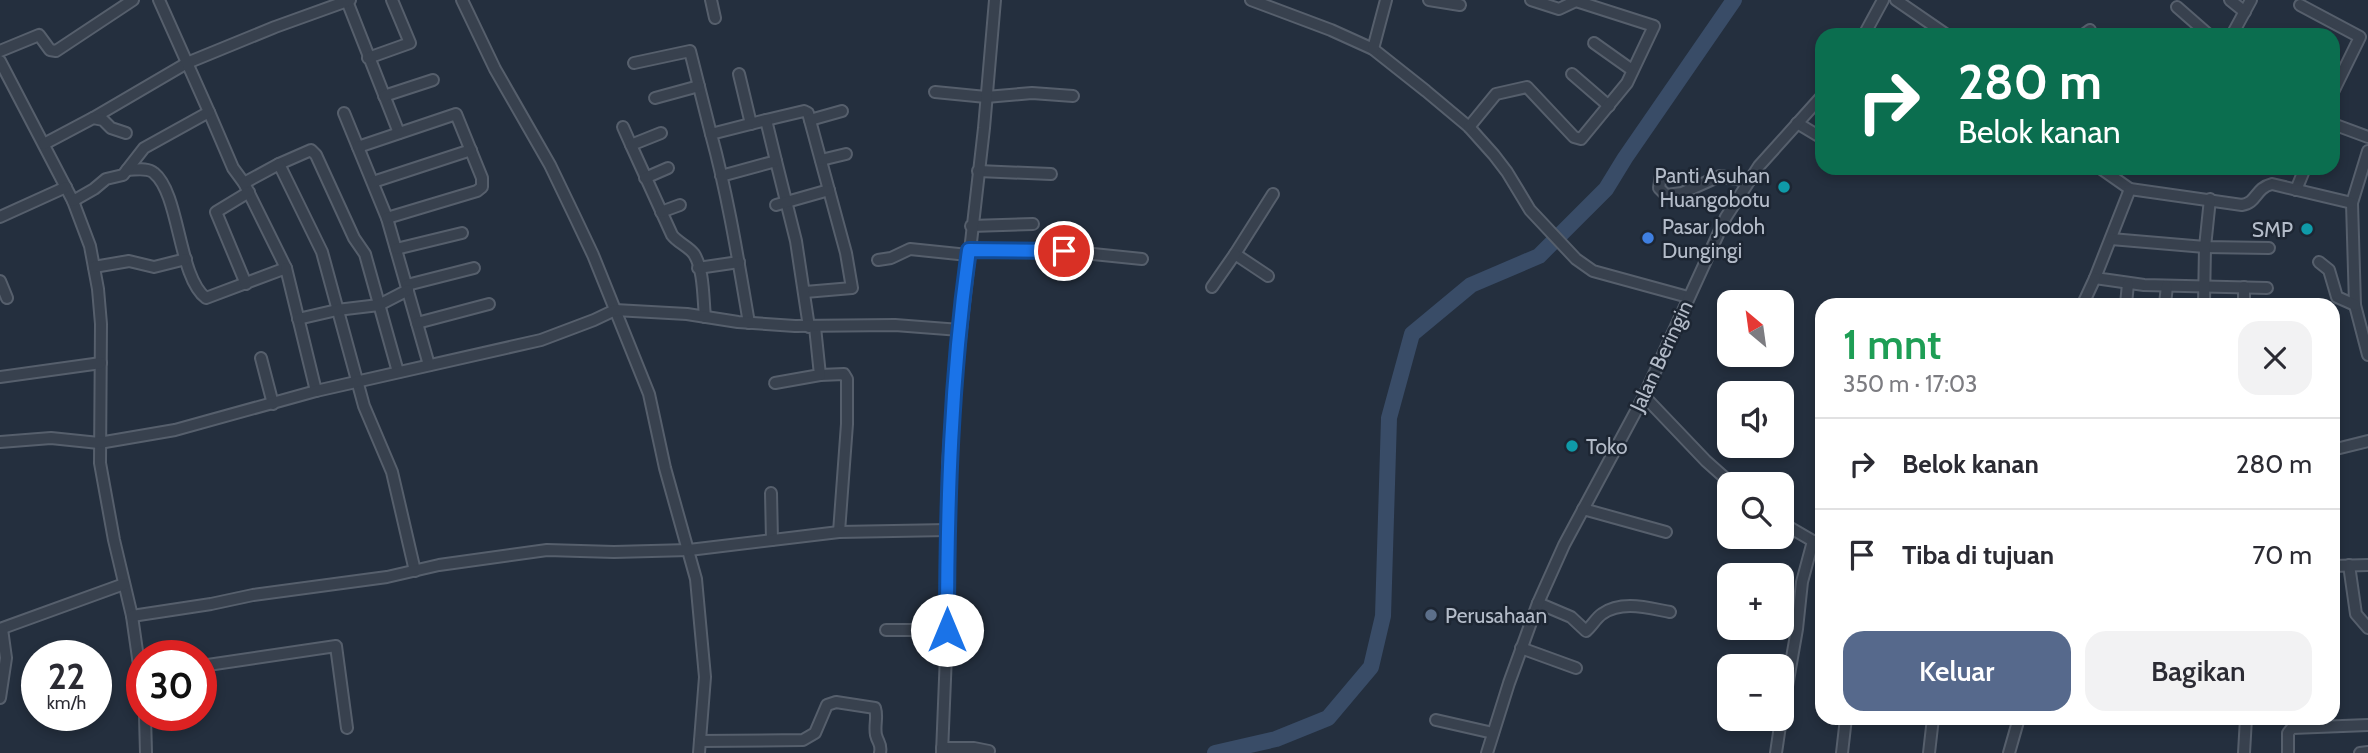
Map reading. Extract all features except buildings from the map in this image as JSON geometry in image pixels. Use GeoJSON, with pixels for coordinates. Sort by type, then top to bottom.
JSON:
{"type":"FeatureCollection","features":[{"type":"Feature","properties":{"kind":"street"},"geometry":{"type":"LineString","coordinates":[[0,51],[39,35],[50,50],[56,51],[133,0]]}},
{"type":"Feature","properties":{"kind":"street"},"geometry":{"type":"LineString","coordinates":[[159,0],[233,168],[246,188],[286,268],[316,391]]}},
{"type":"Feature","properties":{"kind":"street"},"geometry":{"type":"LineString","coordinates":[[368,58],[410,43],[392,0]]}},
{"type":"Feature","properties":{"kind":"street"},"geometry":{"type":"LineString","coordinates":[[462,0],[495,69],[550,165],[593,255],[649,394],[665,468],[696,579],[705,677],[700,747],[803,740],[815,733],[827,705],[836,702],[875,708],[880,753]]}},
{"type":"Feature","properties":{"kind":"street"},"geometry":{"type":"LineString","coordinates":[[711,0],[715,18]]}},
{"type":"Feature","properties":{"kind":"street"},"geometry":{"type":"LineString","coordinates":[[989,751],[974,748],[942,751],[947,630],[948,466],[995,0]]}},
{"type":"Feature","properties":{"kind":"street"},"geometry":{"type":"LineString","coordinates":[[1373,49],[1386,0]]}},
{"type":"Feature","properties":{"kind":"street"},"geometry":{"type":"LineString","coordinates":[[1429,0],[1460,5]]}},
{"type":"Feature","properties":{"kind":"street"},"geometry":{"type":"LineString","coordinates":[[1469,127],[1496,94],[1527,87],[1574,138],[1581,139],[1627,82],[1654,26],[1576,1],[1559,9],[1531,0]]}},
{"type":"Feature","properties":{"kind":"street"},"geometry":{"type":"LineString","coordinates":[[1868,28],[1883,0]]}},
{"type":"Feature","properties":{"kind":"street"},"geometry":{"type":"LineString","coordinates":[[1896,0],[1937,28]]}},
{"type":"Feature","properties":{"kind":"street"},"geometry":{"type":"LineString","coordinates":[[2230,0],[2245,12]]}},
{"type":"Feature","properties":{"kind":"street"},"geometry":{"type":"LineString","coordinates":[[2236,28],[2251,0]]}},
{"type":"Feature","properties":{"kind":"street"},"geometry":{"type":"LineString","coordinates":[[44,144],[187,63],[317,6],[348,1],[399,133]]}},
{"type":"Feature","properties":{"kind":"street"},"geometry":{"type":"LineString","coordinates":[[1257,1],[1373,49],[1469,127],[1501,164],[1530,210],[1576,259],[1593,271],[1688,297]]}},
{"type":"Feature","properties":{"kind":"street"},"geometry":{"type":"LineString","coordinates":[[2300,5],[2360,37],[2340,78]]}},
{"type":"Feature","properties":{"kind":"street"},"geometry":{"type":"LineString","coordinates":[[2177,8],[2201,28]]}},
{"type":"Feature","properties":{"kind":"street"},"geometry":{"type":"LineString","coordinates":[[1594,43],[1632,70]]}},
{"type":"Feature","properties":{"kind":"street"},"geometry":{"type":"LineString","coordinates":[[634,63],[688,51],[721,176],[749,323]]}},
{"type":"Feature","properties":{"kind":"street"},"geometry":{"type":"LineString","coordinates":[[0,61],[73,201],[90,246],[101,324],[100,463],[135,640]]}},
{"type":"Feature","properties":{"kind":"street"},"geometry":{"type":"LineString","coordinates":[[739,74],[751,124]]}},
{"type":"Feature","properties":{"kind":"street"},"geometry":{"type":"LineString","coordinates":[[1572,74],[1609,106]]}},
{"type":"Feature","properties":{"kind":"street"},"geometry":{"type":"LineString","coordinates":[[384,96],[433,80]]}},
{"type":"Feature","properties":{"kind":"street"},"geometry":{"type":"LineString","coordinates":[[654,98],[699,86]]}},
{"type":"Feature","properties":{"kind":"street"},"geometry":{"type":"LineString","coordinates":[[935,92],[986,97],[1032,93],[1073,96]]}},
{"type":"Feature","properties":{"kind":"street","name":"Jalan Beringin"},"geometry":{"type":"LineString","coordinates":[[1487,753],[1538,603],[1583,509],[1644,396],[1726,217],[1748,181],[1815,104]]}},
{"type":"Feature","properties":{"kind":"street"},"geometry":{"type":"LineString","coordinates":[[711,134],[804,111],[808,113],[846,253],[852,288],[805,292]]}},
{"type":"Feature","properties":{"kind":"street"},"geometry":{"type":"LineString","coordinates":[[810,120],[842,111]]}},
{"type":"Feature","properties":{"kind":"street"},"geometry":{"type":"LineString","coordinates":[[73,201],[106,179],[123,175],[144,148],[209,112]]}},
{"type":"Feature","properties":{"kind":"street"},"geometry":{"type":"LineString","coordinates":[[344,113],[387,218],[429,365]]}},
{"type":"Feature","properties":{"kind":"street"},"geometry":{"type":"LineString","coordinates":[[358,147],[456,114],[471,150],[483,184],[477,191],[387,218]]}},
{"type":"Feature","properties":{"kind":"street"},"geometry":{"type":"LineString","coordinates":[[93,118],[103,120],[111,128],[126,133]]}},
{"type":"Feature","properties":{"kind":"street"},"geometry":{"type":"LineString","coordinates":[[766,120],[782,203],[805,292],[820,376]]}},
{"type":"Feature","properties":{"kind":"street"},"geometry":{"type":"LineString","coordinates":[[1797,123],[1815,134]]}},
{"type":"Feature","properties":{"kind":"street"},"geometry":{"type":"LineString","coordinates":[[2340,126],[2368,136]]}},
{"type":"Feature","properties":{"kind":"street"},"geometry":{"type":"LineString","coordinates":[[623,127],[677,242],[693,253],[698,268],[705,317]]}},
{"type":"Feature","properties":{"kind":"street"},"geometry":{"type":"LineString","coordinates":[[631,145],[661,133]]}},
{"type":"Feature","properties":{"kind":"street"},"geometry":{"type":"LineString","coordinates":[[246,284],[216,212],[279,164],[314,150],[354,239],[365,254],[398,372]]}},
{"type":"Feature","properties":{"kind":"street"},"geometry":{"type":"LineString","coordinates":[[373,182],[471,150]]}},
{"type":"Feature","properties":{"kind":"street"},"geometry":{"type":"LineString","coordinates":[[2368,151],[2352,203],[2354,305],[2364,330],[2368,355]]}},
{"type":"Feature","properties":{"kind":"street"},"geometry":{"type":"LineString","coordinates":[[821,160],[846,154]]}},
{"type":"Feature","properties":{"kind":"street"},"geometry":{"type":"LineString","coordinates":[[721,176],[776,161]]}},
{"type":"Feature","properties":{"kind":"street"},"geometry":{"type":"LineString","coordinates":[[279,164],[321,253],[372,429],[392,472],[415,571]]}},
{"type":"Feature","properties":{"kind":"street"},"geometry":{"type":"LineString","coordinates":[[645,178],[668,168]]}},
{"type":"Feature","properties":{"kind":"street"},"geometry":{"type":"LineString","coordinates":[[128,170],[147,170],[158,177],[166,191],[186,258],[200,292],[206,299],[286,268]]}},
{"type":"Feature","properties":{"kind":"street"},"geometry":{"type":"LineString","coordinates":[[978,171],[1051,174]]}},
{"type":"Feature","properties":{"kind":"street"},"geometry":{"type":"LineString","coordinates":[[1661,175],[1659,188],[1666,195],[1682,193],[1725,175],[1748,181]]}},
{"type":"Feature","properties":{"kind":"street"},"geometry":{"type":"LineString","coordinates":[[2112,175],[2130,189],[2242,205],[2250,203],[2261,187],[2272,184],[2352,203]]}},
{"type":"Feature","properties":{"kind":"street"},"geometry":{"type":"LineString","coordinates":[[2296,190],[2302,175]]}},
{"type":"Feature","properties":{"kind":"street"},"geometry":{"type":"LineString","coordinates":[[0,217],[66,187]]}},
{"type":"Feature","properties":{"kind":"street"},"geometry":{"type":"LineString","coordinates":[[2086,298],[2130,189]]}},
{"type":"Feature","properties":{"kind":"street"},"geometry":{"type":"LineString","coordinates":[[782,203],[829,190]]}},
{"type":"Feature","properties":{"kind":"street"},"geometry":{"type":"LineString","coordinates":[[1212,288],[1273,194]]}},
{"type":"Feature","properties":{"kind":"street"},"geometry":{"type":"LineString","coordinates":[[2205,298],[2205,247],[2210,199]]}},
{"type":"Feature","properties":{"kind":"street"},"geometry":{"type":"LineString","coordinates":[[661,212],[680,205]]}},
{"type":"Feature","properties":{"kind":"street"},"geometry":{"type":"LineString","coordinates":[[971,226],[1033,223]]}},
{"type":"Feature","properties":{"kind":"street"},"geometry":{"type":"LineString","coordinates":[[396,249],[460,235]]}},
{"type":"Feature","properties":{"kind":"street"},"geometry":{"type":"LineString","coordinates":[[2111,239],[2205,247],[2269,248]]}},
{"type":"Feature","properties":{"kind":"street"},"geometry":{"type":"LineString","coordinates":[[878,260],[891,258],[910,249],[969,252],[1044,250],[1142,259]]}},
{"type":"Feature","properties":{"kind":"street"},"geometry":{"type":"LineString","coordinates":[[1235,254],[1268,276]]}},
{"type":"Feature","properties":{"kind":"street"},"geometry":{"type":"LineString","coordinates":[[94,267],[129,261],[154,267],[186,258]]}},
{"type":"Feature","properties":{"kind":"street"},"geometry":{"type":"LineString","coordinates":[[698,268],[739,262]]}},
{"type":"Feature","properties":{"kind":"street"},"geometry":{"type":"LineString","coordinates":[[2319,262],[2329,270],[2339,298]]}},
{"type":"Feature","properties":{"kind":"street"},"geometry":{"type":"LineString","coordinates":[[298,319],[378,302],[407,288],[472,270]]}},
{"type":"Feature","properties":{"kind":"street"},"geometry":{"type":"LineString","coordinates":[[2354,275],[2368,273]]}},
{"type":"Feature","properties":{"kind":"street"},"geometry":{"type":"LineString","coordinates":[[2095,278],[2128,284],[2267,288]]}},
{"type":"Feature","properties":{"kind":"street"},"geometry":{"type":"LineString","coordinates":[[0,281],[7,298]]}},
{"type":"Feature","properties":{"kind":"street"},"geometry":{"type":"LineString","coordinates":[[2127,298],[2128,284]]}},
{"type":"Feature","properties":{"kind":"street"},"geometry":{"type":"LineString","coordinates":[[2166,298],[2167,286]]}},
{"type":"Feature","properties":{"kind":"street"},"geometry":{"type":"LineString","coordinates":[[2244,287],[2244,298]]}},
{"type":"Feature","properties":{"kind":"street"},"geometry":{"type":"LineString","coordinates":[[2340,298],[2354,305]]}},
{"type":"Feature","properties":{"kind":"street"},"geometry":{"type":"LineString","coordinates":[[417,323],[488,306]]}},
{"type":"Feature","properties":{"kind":"street"},"geometry":{"type":"LineString","coordinates":[[99,443],[541,340],[615,310],[749,323],[810,321],[960,330]]}},
{"type":"Feature","properties":{"kind":"street"},"geometry":{"type":"LineString","coordinates":[[261,358],[273,404]]}},
{"type":"Feature","properties":{"kind":"street"},"geometry":{"type":"LineString","coordinates":[[0,377],[101,363]]}},
{"type":"Feature","properties":{"kind":"street"},"geometry":{"type":"LineString","coordinates":[[775,383],[844,374],[847,424],[839,532]]}},
{"type":"Feature","properties":{"kind":"street"},"geometry":{"type":"LineString","coordinates":[[0,442],[51,438],[99,443],[175,430],[316,391]]}},
{"type":"Feature","properties":{"kind":"street"},"geometry":{"type":"LineString","coordinates":[[1644,396],[1718,472]]}},
{"type":"Feature","properties":{"kind":"street"},"geometry":{"type":"LineString","coordinates":[[2340,448],[2368,441]]}},
{"type":"Feature","properties":{"kind":"street"},"geometry":{"type":"LineString","coordinates":[[771,493],[772,540]]}},
{"type":"Feature","properties":{"kind":"street"},"geometry":{"type":"LineString","coordinates":[[1583,509],[1666,531]]}},
{"type":"Feature","properties":{"kind":"street"},"geometry":{"type":"LineString","coordinates":[[132,616],[253,595],[387,577],[439,565],[547,550],[690,550],[839,532],[948,530]]}},
{"type":"Feature","properties":{"kind":"street"},"geometry":{"type":"LineString","coordinates":[[1794,530],[1815,541]]}},
{"type":"Feature","properties":{"kind":"street"},"geometry":{"type":"LineString","coordinates":[[1792,654],[1802,582],[1815,547]]}},
{"type":"Feature","properties":{"kind":"street"},"geometry":{"type":"LineString","coordinates":[[2349,565],[2356,614],[2368,628]]}},
{"type":"Feature","properties":{"kind":"street"},"geometry":{"type":"LineString","coordinates":[[2340,566],[2368,565]]}},
{"type":"Feature","properties":{"kind":"street"},"geometry":{"type":"LineString","coordinates":[[0,698],[6,658],[1,629],[124,584]]}},
{"type":"Feature","properties":{"kind":"street"},"geometry":{"type":"LineString","coordinates":[[1538,603],[1571,617],[1586,631],[1600,615],[1615,607],[1670,612]]}},
{"type":"Feature","properties":{"kind":"street"},"geometry":{"type":"LineString","coordinates":[[886,630],[947,630]]}},
{"type":"Feature","properties":{"kind":"street"},"geometry":{"type":"LineString","coordinates":[[217,664],[336,646],[347,728]]}},
{"type":"Feature","properties":{"kind":"street"},"geometry":{"type":"LineString","coordinates":[[1521,648],[1576,668]]}},
{"type":"Feature","properties":{"kind":"street"},"geometry":{"type":"LineString","coordinates":[[1436,720],[1493,733]]}},
{"type":"Feature","properties":{"kind":"street"},"geometry":{"type":"LineString","coordinates":[[1842,753],[1845,725]]}},
{"type":"Feature","properties":{"kind":"street"},"geometry":{"type":"LineString","coordinates":[[1929,753],[1932,725]]}},
{"type":"Feature","properties":{"kind":"street"},"geometry":{"type":"LineString","coordinates":[[2009,753],[2017,725]]}},
{"type":"Feature","properties":{"kind":"street"},"geometry":{"type":"LineString","coordinates":[[2244,753],[2246,725]]}},
{"type":"Feature","properties":{"kind":"street"},"geometry":{"type":"LineString","coordinates":[[2288,753],[2288,733],[2292,728],[2368,725]]}},
{"type":"Feature","properties":{"kind":"street"},"geometry":{"type":"LineString","coordinates":[[145,731],[146,753]]}},
{"type":"Feature","properties":{"kind":"street"},"geometry":{"type":"LineString","coordinates":[[1776,753],[1779,731]]}},
{"type":"Feature","properties":{"kind":"street"},"geometry":{"type":"LineString","coordinates":[[2360,753],[2368,752]]}},
{"type":"Feature","properties":{"kind":"waterway"},"geometry":{"type":"LineString","coordinates":[[1215,753],[1276,739],[1328,718],[1371,667],[1383,616],[1389,418],[1412,334],[1471,285],[1539,256],[1606,189],[1734,0]]}},
{"type":"Feature","properties":{"kind":"place","name":"Panti Asuhan Huangobotu"},"geometry":{"type":"Point","coordinates":[1784,187]}},
{"type":"Feature","properties":{"kind":"place","name":"SMP"},"geometry":{"type":"Point","coordinates":[2307,229]}},
{"type":"Feature","properties":{"kind":"place","name":"Pasar Jodoh Dungingi"},"geometry":{"type":"Point","coordinates":[1648,238]}},
{"type":"Feature","properties":{"kind":"place","name":"Toko"},"geometry":{"type":"Point","coordinates":[1572,446]}},
{"type":"Feature","properties":{"kind":"place","name":"Perusahaan"},"geometry":{"type":"Point","coordinates":[1431,615]}},
{"type":"Feature","properties":{"kind":"route"},"geometry":{"type":"LineString","coordinates":[[947,630],[948,466],[969,250],[1064,251]]}}]}
